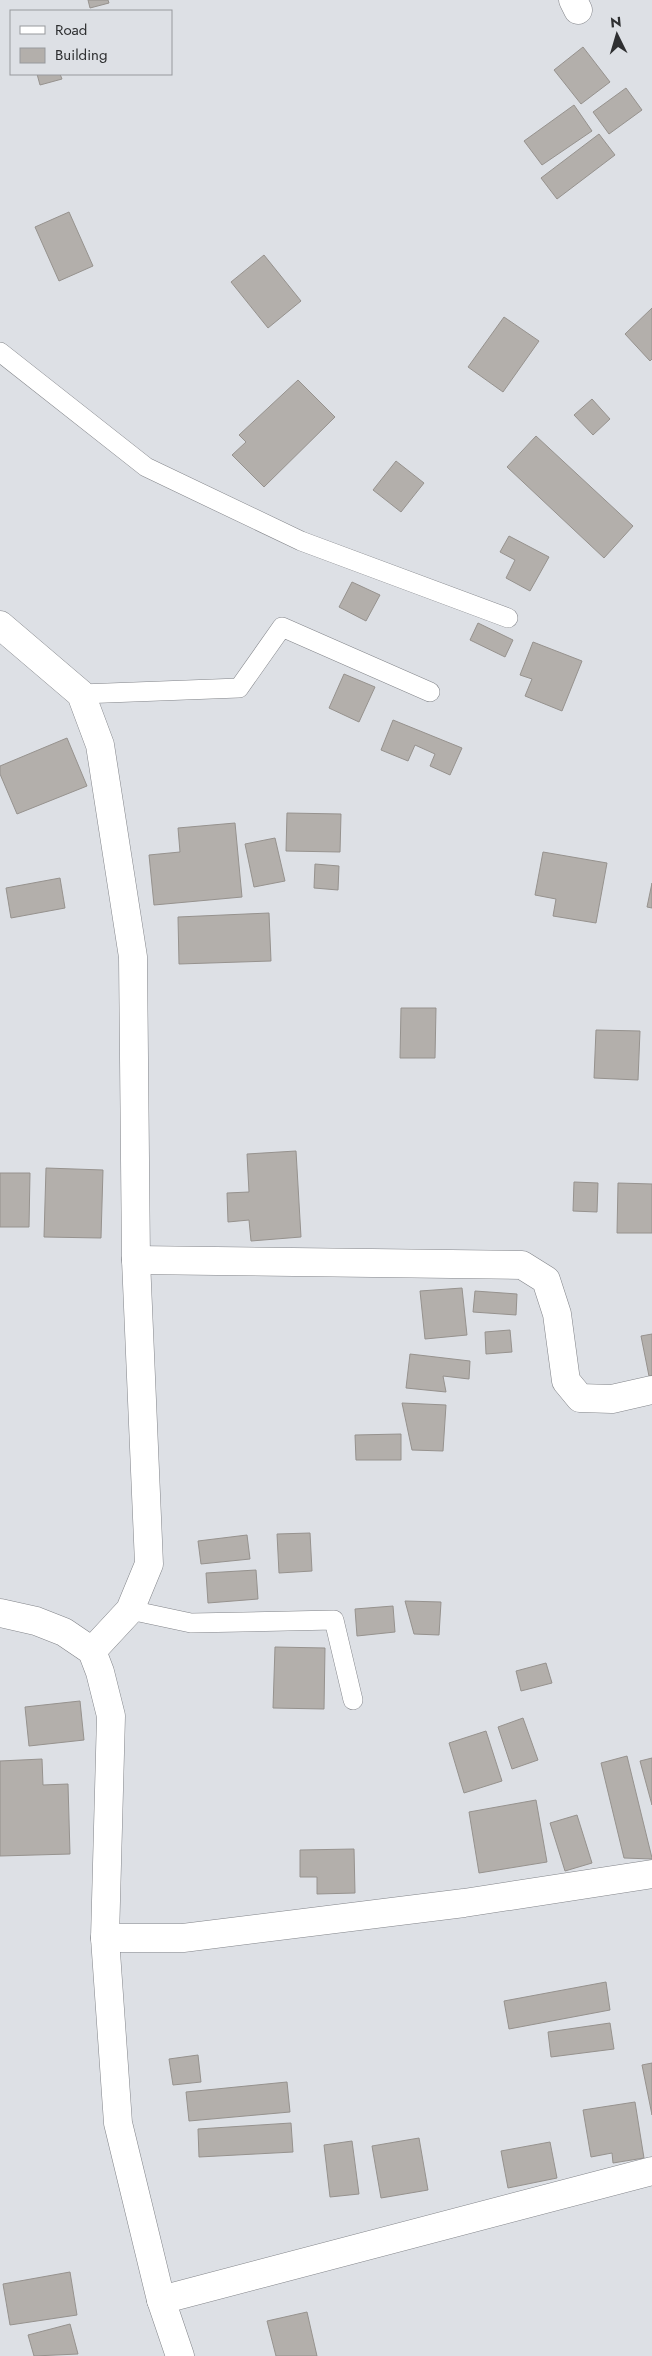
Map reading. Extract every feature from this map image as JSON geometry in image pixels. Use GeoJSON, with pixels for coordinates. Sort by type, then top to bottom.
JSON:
{"type":"FeatureCollection","features":[{"type":"Feature","properties":{"kind":"street"},"geometry":{"type":"LineString","coordinates":[[0,625],[81,694],[100,745],[133,957],[136,1260],[149,1564],[130,1610],[92,1650]]}},
{"type":"Feature","properties":{"kind":"street"},"geometry":{"type":"LineString","coordinates":[[136,1260],[522,1266],[546,1280],[557,1314],[566,1381],[580,1398],[612,1399],[652,1390]]}},
{"type":"Feature","properties":{"kind":"street"},"geometry":{"type":"LineString","coordinates":[[0,1613],[36,1621],[64,1632],[92,1650],[111,1716],[104,1938],[118,2123],[161,2300],[180,2356]]}},
{"type":"Feature","properties":{"kind":"street"},"geometry":{"type":"LineString","coordinates":[[104,1938],[183,1938],[464,1903],[652,1874]]}},
{"type":"Feature","properties":{"kind":"street"},"geometry":{"type":"LineString","coordinates":[[161,2300],[652,2171]]}},
{"type":"Feature","properties":{"kind":"lane"},"geometry":{"type":"LineString","coordinates":[[0,352],[146,467],[301,541],[508,618]]}},
{"type":"Feature","properties":{"kind":"lane"},"geometry":{"type":"LineString","coordinates":[[81,694],[239,688],[282,627],[430,692]]}},
{"type":"Feature","properties":{"kind":"lane"},"geometry":{"type":"LineString","coordinates":[[130,1610],[191,1623],[334,1620],[353,1700]]}},
{"type":"Feature","properties":{"kind":"building"},"geometry":{"type":"Polygon","coordinates":[[[88,0],[108,0],[109,3],[90,8],[88,0]]]}},
{"type":"Feature","properties":{"kind":"building"},"geometry":{"type":"Polygon","coordinates":[[[583,47],[610,82],[581,104],[554,70],[583,47]]]}},
{"type":"Feature","properties":{"kind":"building"},"geometry":{"type":"Polygon","coordinates":[[[37,75],[60,75],[62,79],[40,85],[37,75]]]}},
{"type":"Feature","properties":{"kind":"building"},"geometry":{"type":"Polygon","coordinates":[[[626,88],[642,110],[609,134],[593,112],[626,88]]]}},
{"type":"Feature","properties":{"kind":"building"},"geometry":{"type":"Polygon","coordinates":[[[574,105],[592,131],[542,165],[524,141],[574,105]]]}},
{"type":"Feature","properties":{"kind":"building"},"geometry":{"type":"Polygon","coordinates":[[[599,134],[615,155],[557,199],[541,178],[599,134]]]}},
{"type":"Feature","properties":{"kind":"building"},"geometry":{"type":"Polygon","coordinates":[[[69,212],[93,266],[59,281],[35,227],[69,212]]]}},
{"type":"Feature","properties":{"kind":"building"},"geometry":{"type":"Polygon","coordinates":[[[264,255],[301,301],[268,328],[231,282],[264,255]]]}},
{"type":"Feature","properties":{"kind":"building"},"geometry":{"type":"Polygon","coordinates":[[[652,308],[652,359],[650,361],[625,334],[652,308]]]}},
{"type":"Feature","properties":{"kind":"building"},"geometry":{"type":"Polygon","coordinates":[[[504,317],[539,341],[503,392],[468,367],[504,317]]]}},
{"type":"Feature","properties":{"kind":"building"},"geometry":{"type":"Polygon","coordinates":[[[298,380],[335,417],[264,487],[232,455],[246,442],[239,435],[298,380]]]}},
{"type":"Feature","properties":{"kind":"building"},"geometry":{"type":"Polygon","coordinates":[[[592,399],[610,419],[593,435],[574,415],[592,399]]]}},
{"type":"Feature","properties":{"kind":"building"},"geometry":{"type":"Polygon","coordinates":[[[536,436],[633,526],[604,558],[507,467],[536,436]]]}},
{"type":"Feature","properties":{"kind":"building"},"geometry":{"type":"Polygon","coordinates":[[[396,461],[424,483],[401,512],[373,490],[396,461]]]}},
{"type":"Feature","properties":{"kind":"building"},"geometry":{"type":"Polygon","coordinates":[[[509,536],[549,557],[530,591],[506,578],[515,560],[500,552],[509,536]]]}},
{"type":"Feature","properties":{"kind":"building"},"geometry":{"type":"Polygon","coordinates":[[[352,582],[380,595],[366,621],[339,607],[352,582]]]}},
{"type":"Feature","properties":{"kind":"building"},"geometry":{"type":"Polygon","coordinates":[[[478,623],[513,640],[505,657],[470,640],[478,623]]]}},
{"type":"Feature","properties":{"kind":"building"},"geometry":{"type":"Polygon","coordinates":[[[533,642],[582,661],[562,711],[525,696],[532,679],[520,675],[533,642]]]}},
{"type":"Feature","properties":{"kind":"building"},"geometry":{"type":"Polygon","coordinates":[[[344,674],[375,687],[359,722],[329,708],[344,674]]]}},
{"type":"Feature","properties":{"kind":"building"},"geometry":{"type":"Polygon","coordinates":[[[393,720],[462,748],[450,775],[430,766],[435,754],[415,745],[408,761],[381,750],[393,720]]]}},
{"type":"Feature","properties":{"kind":"building"},"geometry":{"type":"Polygon","coordinates":[[[67,738],[87,786],[17,814],[0,774],[0,766],[67,738]]]}},
{"type":"Feature","properties":{"kind":"building"},"geometry":{"type":"Polygon","coordinates":[[[287,813],[341,814],[340,852],[286,851],[287,813]]]}},
{"type":"Feature","properties":{"kind":"building"},"geometry":{"type":"Polygon","coordinates":[[[235,823],[242,897],[154,905],[149,855],[180,852],[178,828],[235,823]]]}},
{"type":"Feature","properties":{"kind":"building"},"geometry":{"type":"Polygon","coordinates":[[[275,838],[285,881],[254,887],[245,844],[275,838]]]}},
{"type":"Feature","properties":{"kind":"building"},"geometry":{"type":"Polygon","coordinates":[[[543,852],[607,863],[596,923],[553,916],[556,899],[535,895],[543,852]]]}},
{"type":"Feature","properties":{"kind":"building"},"geometry":{"type":"Polygon","coordinates":[[[315,864],[339,866],[338,890],[314,888],[315,864]]]}},
{"type":"Feature","properties":{"kind":"building"},"geometry":{"type":"Polygon","coordinates":[[[60,878],[65,908],[11,918],[6,888],[60,878]]]}},
{"type":"Feature","properties":{"kind":"building"},"geometry":{"type":"Polygon","coordinates":[[[652,883],[652,908],[647,907],[652,883]]]}},
{"type":"Feature","properties":{"kind":"building"},"geometry":{"type":"Polygon","coordinates":[[[269,913],[271,961],[179,964],[178,917],[269,913]]]}},
{"type":"Feature","properties":{"kind":"building"},"geometry":{"type":"Polygon","coordinates":[[[401,1008],[436,1008],[435,1058],[400,1058],[401,1008]]]}},
{"type":"Feature","properties":{"kind":"building"},"geometry":{"type":"Polygon","coordinates":[[[596,1030],[640,1031],[638,1080],[594,1078],[596,1030]]]}},
{"type":"Feature","properties":{"kind":"building"},"geometry":{"type":"Polygon","coordinates":[[[296,1151],[301,1237],[251,1241],[249,1220],[228,1222],[227,1193],[249,1192],[247,1154],[296,1151]]]}},
{"type":"Feature","properties":{"kind":"building"},"geometry":{"type":"Polygon","coordinates":[[[46,1168],[103,1170],[101,1238],[44,1237],[46,1168]]]}},
{"type":"Feature","properties":{"kind":"building"},"geometry":{"type":"Polygon","coordinates":[[[0,1173],[30,1173],[29,1227],[0,1227],[0,1173]]]}},
{"type":"Feature","properties":{"kind":"building"},"geometry":{"type":"Polygon","coordinates":[[[574,1182],[598,1183],[597,1212],[573,1211],[574,1182]]]}},
{"type":"Feature","properties":{"kind":"building"},"geometry":{"type":"Polygon","coordinates":[[[618,1183],[652,1184],[652,1233],[617,1233],[618,1183]]]}},
{"type":"Feature","properties":{"kind":"building"},"geometry":{"type":"Polygon","coordinates":[[[462,1288],[467,1335],[425,1339],[420,1291],[462,1288]]]}},
{"type":"Feature","properties":{"kind":"building"},"geometry":{"type":"Polygon","coordinates":[[[475,1291],[517,1294],[516,1315],[473,1312],[475,1291]]]}},
{"type":"Feature","properties":{"kind":"building"},"geometry":{"type":"Polygon","coordinates":[[[510,1330],[512,1352],[486,1354],[485,1332],[510,1330]]]}},
{"type":"Feature","properties":{"kind":"building"},"geometry":{"type":"Polygon","coordinates":[[[652,1334],[652,1376],[649,1376],[641,1336],[652,1334]]]}},
{"type":"Feature","properties":{"kind":"building"},"geometry":{"type":"Polygon","coordinates":[[[410,1354],[470,1361],[469,1379],[443,1376],[446,1392],[406,1388],[410,1354]]]}},
{"type":"Feature","properties":{"kind":"building"},"geometry":{"type":"Polygon","coordinates":[[[402,1403],[446,1405],[443,1451],[412,1450],[402,1403]]]}},
{"type":"Feature","properties":{"kind":"building"},"geometry":{"type":"Polygon","coordinates":[[[401,1434],[401,1460],[356,1460],[355,1435],[401,1434]]]}},
{"type":"Feature","properties":{"kind":"building"},"geometry":{"type":"Polygon","coordinates":[[[310,1533],[312,1571],[279,1573],[277,1534],[310,1533]]]}},
{"type":"Feature","properties":{"kind":"building"},"geometry":{"type":"Polygon","coordinates":[[[247,1535],[250,1559],[201,1564],[198,1541],[247,1535]]]}},
{"type":"Feature","properties":{"kind":"building"},"geometry":{"type":"Polygon","coordinates":[[[256,1570],[258,1599],[208,1603],[206,1573],[256,1570]]]}},
{"type":"Feature","properties":{"kind":"building"},"geometry":{"type":"Polygon","coordinates":[[[405,1601],[441,1602],[439,1635],[414,1634],[405,1601]]]}},
{"type":"Feature","properties":{"kind":"building"},"geometry":{"type":"Polygon","coordinates":[[[393,1606],[395,1632],[357,1636],[355,1609],[393,1606]]]}},
{"type":"Feature","properties":{"kind":"building"},"geometry":{"type":"Polygon","coordinates":[[[275,1647],[325,1648],[324,1709],[273,1708],[275,1647]]]}},
{"type":"Feature","properties":{"kind":"building"},"geometry":{"type":"Polygon","coordinates":[[[546,1663],[552,1683],[521,1691],[516,1671],[546,1663]]]}},
{"type":"Feature","properties":{"kind":"building"},"geometry":{"type":"Polygon","coordinates":[[[80,1701],[84,1740],[29,1746],[25,1707],[80,1701]]]}},
{"type":"Feature","properties":{"kind":"building"},"geometry":{"type":"Polygon","coordinates":[[[523,1718],[538,1760],[512,1769],[498,1727],[523,1718]]]}},
{"type":"Feature","properties":{"kind":"building"},"geometry":{"type":"Polygon","coordinates":[[[486,1731],[502,1781],[464,1793],[449,1743],[486,1731]]]}},
{"type":"Feature","properties":{"kind":"building"},"geometry":{"type":"Polygon","coordinates":[[[627,1756],[652,1859],[624,1858],[601,1763],[627,1756]]]}},
{"type":"Feature","properties":{"kind":"building"},"geometry":{"type":"Polygon","coordinates":[[[652,1758],[652,1805],[640,1761],[652,1758]]]}},
{"type":"Feature","properties":{"kind":"building"},"geometry":{"type":"Polygon","coordinates":[[[42,1759],[43,1785],[68,1784],[70,1854],[0,1856],[0,1761],[42,1759]]]}},
{"type":"Feature","properties":{"kind":"building"},"geometry":{"type":"Polygon","coordinates":[[[536,1800],[547,1862],[479,1873],[469,1812],[536,1800]]]}},
{"type":"Feature","properties":{"kind":"building"},"geometry":{"type":"Polygon","coordinates":[[[577,1815],[592,1863],[565,1871],[550,1823],[577,1815]]]}},
{"type":"Feature","properties":{"kind":"building"},"geometry":{"type":"Polygon","coordinates":[[[354,1849],[355,1893],[317,1894],[317,1877],[300,1877],[300,1850],[354,1849]]]}},
{"type":"Feature","properties":{"kind":"building"},"geometry":{"type":"Polygon","coordinates":[[[606,1982],[610,2010],[509,2029],[504,2001],[606,1982]]]}},
{"type":"Feature","properties":{"kind":"building"},"geometry":{"type":"Polygon","coordinates":[[[610,2023],[614,2049],[551,2057],[548,2032],[610,2023]]]}},
{"type":"Feature","properties":{"kind":"building"},"geometry":{"type":"Polygon","coordinates":[[[198,2055],[201,2082],[173,2085],[169,2059],[198,2055]]]}},
{"type":"Feature","properties":{"kind":"building"},"geometry":{"type":"Polygon","coordinates":[[[652,2063],[652,2115],[642,2065],[652,2063]]]}},
{"type":"Feature","properties":{"kind":"building"},"geometry":{"type":"Polygon","coordinates":[[[287,2082],[290,2112],[189,2121],[186,2092],[287,2082]]]}},
{"type":"Feature","properties":{"kind":"building"},"geometry":{"type":"Polygon","coordinates":[[[635,2102],[644,2158],[613,2163],[612,2153],[591,2157],[583,2110],[635,2102]]]}},
{"type":"Feature","properties":{"kind":"building"},"geometry":{"type":"Polygon","coordinates":[[[291,2123],[293,2152],[199,2157],[198,2129],[291,2123]]]}},
{"type":"Feature","properties":{"kind":"building"},"geometry":{"type":"Polygon","coordinates":[[[419,2138],[428,2190],[381,2198],[372,2146],[419,2138]]]}},
{"type":"Feature","properties":{"kind":"building"},"geometry":{"type":"Polygon","coordinates":[[[352,2141],[359,2194],[330,2197],[324,2145],[352,2141]]]}},
{"type":"Feature","properties":{"kind":"building"},"geometry":{"type":"Polygon","coordinates":[[[550,2142],[557,2178],[508,2188],[501,2151],[550,2142]]]}},
{"type":"Feature","properties":{"kind":"building"},"geometry":{"type":"Polygon","coordinates":[[[70,2272],[77,2315],[10,2325],[3,2284],[70,2272]]]}},
{"type":"Feature","properties":{"kind":"building"},"geometry":{"type":"Polygon","coordinates":[[[307,2312],[317,2356],[276,2356],[267,2321],[307,2312]]]}},
{"type":"Feature","properties":{"kind":"building"},"geometry":{"type":"Polygon","coordinates":[[[70,2324],[78,2354],[34,2356],[28,2335],[70,2324]]]}}]}
